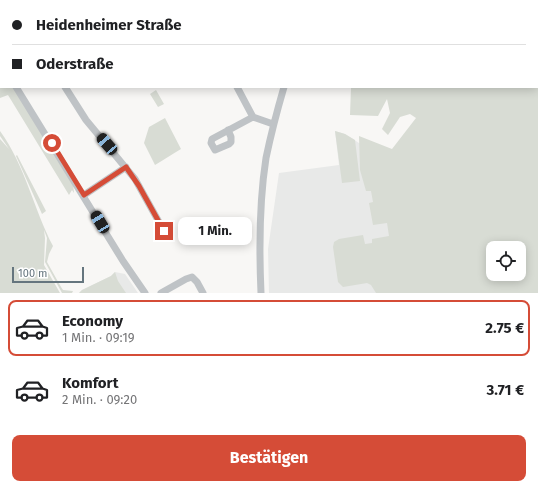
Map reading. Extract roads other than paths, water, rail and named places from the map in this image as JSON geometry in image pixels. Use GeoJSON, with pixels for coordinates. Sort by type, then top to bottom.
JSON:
{"type":"FeatureCollection","features":[{"type":"Feature","properties":{"kind":"street"},"geometry":{"type":"LineString","coordinates":[[17,88],[145,293]]}},
{"type":"Feature","properties":{"kind":"street"},"geometry":{"type":"LineString","coordinates":[[66,88],[83,116],[126,167],[139,186],[164,231]]}},
{"type":"Feature","properties":{"kind":"street"},"geometry":{"type":"LineString","coordinates":[[238,88],[253,117],[273,124]]}},
{"type":"Feature","properties":{"kind":"street"},"geometry":{"type":"LineString","coordinates":[[261,293],[261,209],[265,170],[273,124],[284,88]]}},
{"type":"Feature","properties":{"kind":"street"},"geometry":{"type":"LineString","coordinates":[[228,130],[253,117]]}},
{"type":"Feature","properties":{"kind":"street"},"geometry":{"type":"LineString","coordinates":[[84,195],[126,167]]}},
{"type":"Feature","properties":{"kind":"street"},"geometry":{"type":"LineString","coordinates":[[161,293],[192,277],[197,282],[202,293]]}}]}
